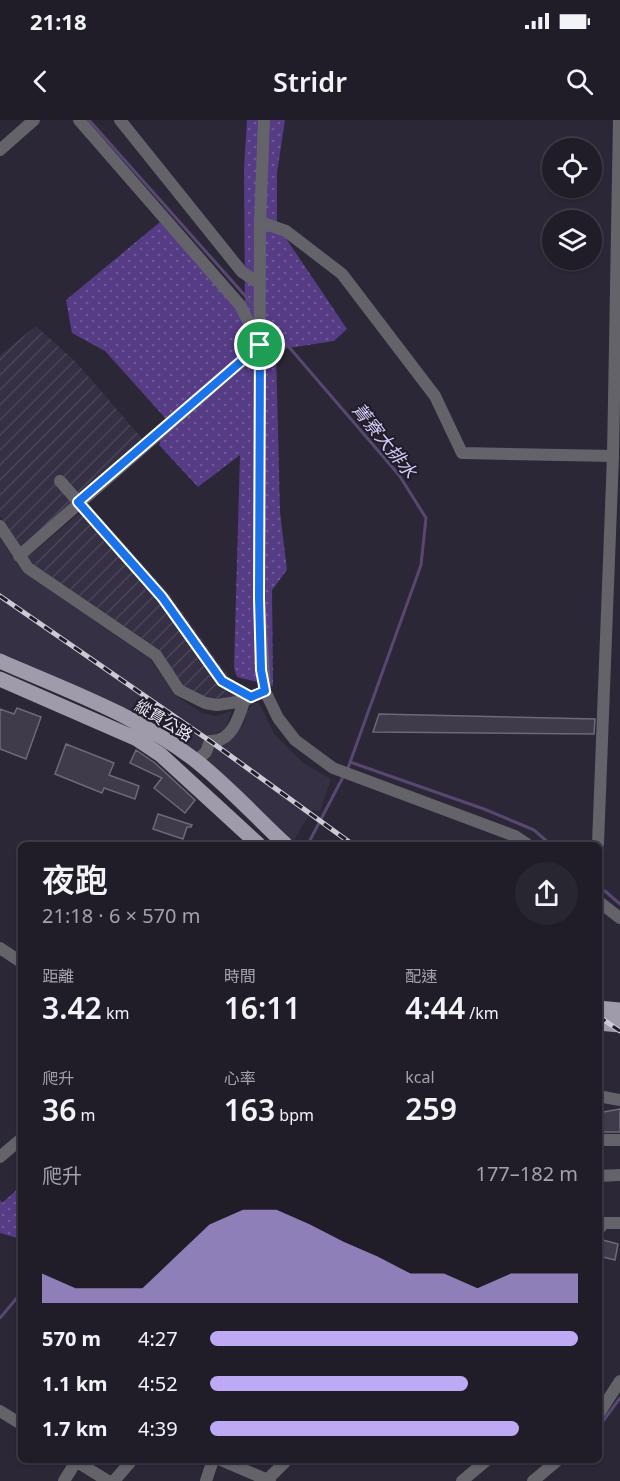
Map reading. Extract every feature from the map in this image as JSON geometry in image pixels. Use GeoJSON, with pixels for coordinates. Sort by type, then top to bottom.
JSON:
{"type":"FeatureCollection","features":[{"type":"Feature","properties":{"kind":"main road","name":"縱貫公路"},"geometry":{"type":"LineString","coordinates":[[0,661],[161,755],[256,842]]}},
{"type":"Feature","properties":{"kind":"main road","name":"縱貫公路"},"geometry":{"type":"LineString","coordinates":[[0,679],[47,690],[142,725],[196,760],[283,842]]}},
{"type":"Feature","properties":{"kind":"main road"},"geometry":{"type":"LineString","coordinates":[[602,1008],[620,1010]]}},
{"type":"Feature","properties":{"kind":"main road"},"geometry":{"type":"LineString","coordinates":[[602,1023],[620,1025]]}},
{"type":"Feature","properties":{"kind":"street"},"geometry":{"type":"LineString","coordinates":[[0,150],[34,120]]}},
{"type":"Feature","properties":{"kind":"street"},"geometry":{"type":"LineString","coordinates":[[79,120],[240,304],[260,338]]}},
{"type":"Feature","properties":{"kind":"street"},"geometry":{"type":"LineString","coordinates":[[120,120],[242,272],[260,288]]}},
{"type":"Feature","properties":{"kind":"street"},"geometry":{"type":"LineString","coordinates":[[264,120],[260,222],[259,609],[265,691],[278,718],[295,740],[333,768],[514,836],[524,842]]}},
{"type":"Feature","properties":{"kind":"street"},"geometry":{"type":"LineString","coordinates":[[598,842],[613,456],[619,120]]}},
{"type":"Feature","properties":{"kind":"street"},"geometry":{"type":"LineString","coordinates":[[260,222],[286,231],[342,274],[435,396],[462,453],[613,456]]}},
{"type":"Feature","properties":{"kind":"street"},"geometry":{"type":"LineString","coordinates":[[19,556],[260,338]]}},
{"type":"Feature","properties":{"kind":"street"},"geometry":{"type":"LineString","coordinates":[[60,481],[162,597],[222,681],[247,699]]}},
{"type":"Feature","properties":{"kind":"street"},"geometry":{"type":"LineString","coordinates":[[0,526],[28,568],[156,655],[179,690],[206,703],[217,705],[247,699],[265,691]]}},
{"type":"Feature","properties":{"kind":"street"},"geometry":{"type":"LineString","coordinates":[[196,760],[206,752],[210,741],[223,738],[235,728],[247,699]]}},
{"type":"Feature","properties":{"kind":"street"},"geometry":{"type":"LineString","coordinates":[[602,904],[620,918]]}},
{"type":"Feature","properties":{"kind":"street"},"geometry":{"type":"LineString","coordinates":[[0,948],[18,960]]}},
{"type":"Feature","properties":{"kind":"street"},"geometry":{"type":"LineString","coordinates":[[602,1097],[620,1100]]}},
{"type":"Feature","properties":{"kind":"street"},"geometry":{"type":"LineString","coordinates":[[602,1140],[620,1140]]}},
{"type":"Feature","properties":{"kind":"street"},"geometry":{"type":"LineString","coordinates":[[0,1156],[18,1141]]}},
{"type":"Feature","properties":{"kind":"street"},"geometry":{"type":"LineString","coordinates":[[602,1176],[620,1175]]}},
{"type":"Feature","properties":{"kind":"street"},"geometry":{"type":"LineString","coordinates":[[602,1225],[604,1223],[620,1223]]}},
{"type":"Feature","properties":{"kind":"street"},"geometry":{"type":"LineString","coordinates":[[602,1409],[620,1382]]}},
{"type":"Feature","properties":{"kind":"street"},"geometry":{"type":"LineString","coordinates":[[0,1411],[18,1419]]}},
{"type":"Feature","properties":{"kind":"street"},"geometry":{"type":"LineString","coordinates":[[64,1481],[74,1463]]}},
{"type":"Feature","properties":{"kind":"street"},"geometry":{"type":"LineString","coordinates":[[81,1463],[108,1481]]}},
{"type":"Feature","properties":{"kind":"street"},"geometry":{"type":"LineString","coordinates":[[114,1481],[129,1463]]}},
{"type":"Feature","properties":{"kind":"street"},"geometry":{"type":"LineString","coordinates":[[206,1481],[212,1463]]}},
{"type":"Feature","properties":{"kind":"street"},"geometry":{"type":"LineString","coordinates":[[228,1463],[269,1480],[284,1463]]}},
{"type":"Feature","properties":{"kind":"street"},"geometry":{"type":"LineString","coordinates":[[462,1481],[483,1463]]}},
{"type":"Feature","properties":{"kind":"street"},"geometry":{"type":"LineString","coordinates":[[533,1481],[554,1463]]}},
{"type":"Feature","properties":{"kind":"shaded area"},"geometry":{"type":"Polygon","coordinates":[[[247,120],[285,120],[277,173],[277,225],[347,329],[334,341],[276,350],[280,512],[287,570],[272,590],[273,686],[237,677],[234,668],[240,455],[198,487],[159,445],[167,420],[105,351],[72,333],[66,300],[160,222],[245,309],[244,168],[247,120]]]}},
{"type":"Feature","properties":{"kind":"shaded area"},"geometry":{"type":"Polygon","coordinates":[[[36,326],[74,360],[145,442],[23,550],[0,516],[0,355],[36,326]]]}},
{"type":"Feature","properties":{"kind":"shaded area"},"geometry":{"type":"Polygon","coordinates":[[[89,505],[168,592],[227,674],[241,687],[231,703],[218,706],[182,687],[159,649],[29,562],[28,557],[89,505]]]}},
{"type":"Feature","properties":{"kind":"shaded area"},"geometry":{"type":"Polygon","coordinates":[[[0,538],[23,572],[150,659],[175,695],[202,713],[216,716],[232,711],[225,730],[218,732],[198,755],[142,716],[0,655],[0,538]]]}},
{"type":"Feature","properties":{"kind":"shaded area"},"geometry":{"type":"Polygon","coordinates":[[[254,703],[259,703],[275,735],[303,763],[331,779],[320,811],[312,810],[293,842],[205,759],[217,745],[226,741],[244,724],[247,711],[254,703]]]}},
{"type":"Feature","properties":{"kind":"shaded area"},"geometry":{"type":"Polygon","coordinates":[[[18,1189],[18,1238],[0,1233],[0,1200],[2,1203],[18,1189]]]}},
{"type":"Feature","properties":{"kind":"building"},"geometry":{"type":"Polygon","coordinates":[[[17,708],[41,717],[26,759],[0,749],[0,709],[14,714],[17,708]]]}},
{"type":"Feature","properties":{"kind":"building"},"geometry":{"type":"Polygon","coordinates":[[[379,714],[595,719],[594,734],[373,732],[379,714]]]}},
{"type":"Feature","properties":{"kind":"building"},"geometry":{"type":"Polygon","coordinates":[[[66,744],[114,763],[109,775],[139,786],[135,799],[104,788],[102,793],[55,774],[66,744]]]}},
{"type":"Feature","properties":{"kind":"building"},"geometry":{"type":"Polygon","coordinates":[[[136,750],[155,763],[195,800],[185,813],[154,788],[162,778],[130,763],[136,750]]]}},
{"type":"Feature","properties":{"kind":"building"},"geometry":{"type":"Polygon","coordinates":[[[158,814],[192,825],[187,827],[183,839],[153,829],[158,814]]]}},
{"type":"Feature","properties":{"kind":"building"},"geometry":{"type":"Polygon","coordinates":[[[620,1109],[620,1132],[602,1132],[602,1112],[620,1109]]]}},
{"type":"Feature","properties":{"kind":"building"},"geometry":{"type":"Polygon","coordinates":[[[603,1240],[618,1244],[615,1260],[602,1257],[603,1240]]]}},
{"type":"Feature","properties":{"kind":"waterway","name":"菁寮大排水"},"geometry":{"type":"LineString","coordinates":[[89,120],[256,308]]}},
{"type":"Feature","properties":{"kind":"waterway","name":"菁寮大排水"},"geometry":{"type":"LineString","coordinates":[[264,318],[399,475],[426,518],[421,565],[348,768]]}},
{"type":"Feature","properties":{"kind":"waterway"},"geometry":{"type":"LineString","coordinates":[[350,762],[484,809],[534,830],[548,842]]}},
{"type":"Feature","properties":{"kind":"waterway","name":"菁寮大排水"},"geometry":{"type":"LineString","coordinates":[[309,842],[343,777]]}},
{"type":"Feature","properties":{"kind":"waterway"},"geometry":{"type":"LineString","coordinates":[[605,891],[620,904]]}},
{"type":"Feature","properties":{"kind":"waterway","name":"菁寮大排水"},"geometry":{"type":"LineString","coordinates":[[0,1318],[18,1297]]}},
{"type":"Feature","properties":{"kind":"waterway"},"geometry":{"type":"LineString","coordinates":[[602,1423],[620,1398]]}},
{"type":"Feature","properties":{"kind":"railway"},"geometry":{"type":"LineString","coordinates":[[0,596],[210,741],[349,842]]}},
{"type":"Feature","properties":{"kind":"railway"},"geometry":{"type":"LineString","coordinates":[[602,1019],[620,1031]]}},
{"type":"Feature","properties":{"kind":"route"},"geometry":{"type":"LineString","coordinates":[[260,345],[259,598],[261,670],[265,691],[251,697],[222,681],[162,597],[78,502],[260,345]]}}]}
